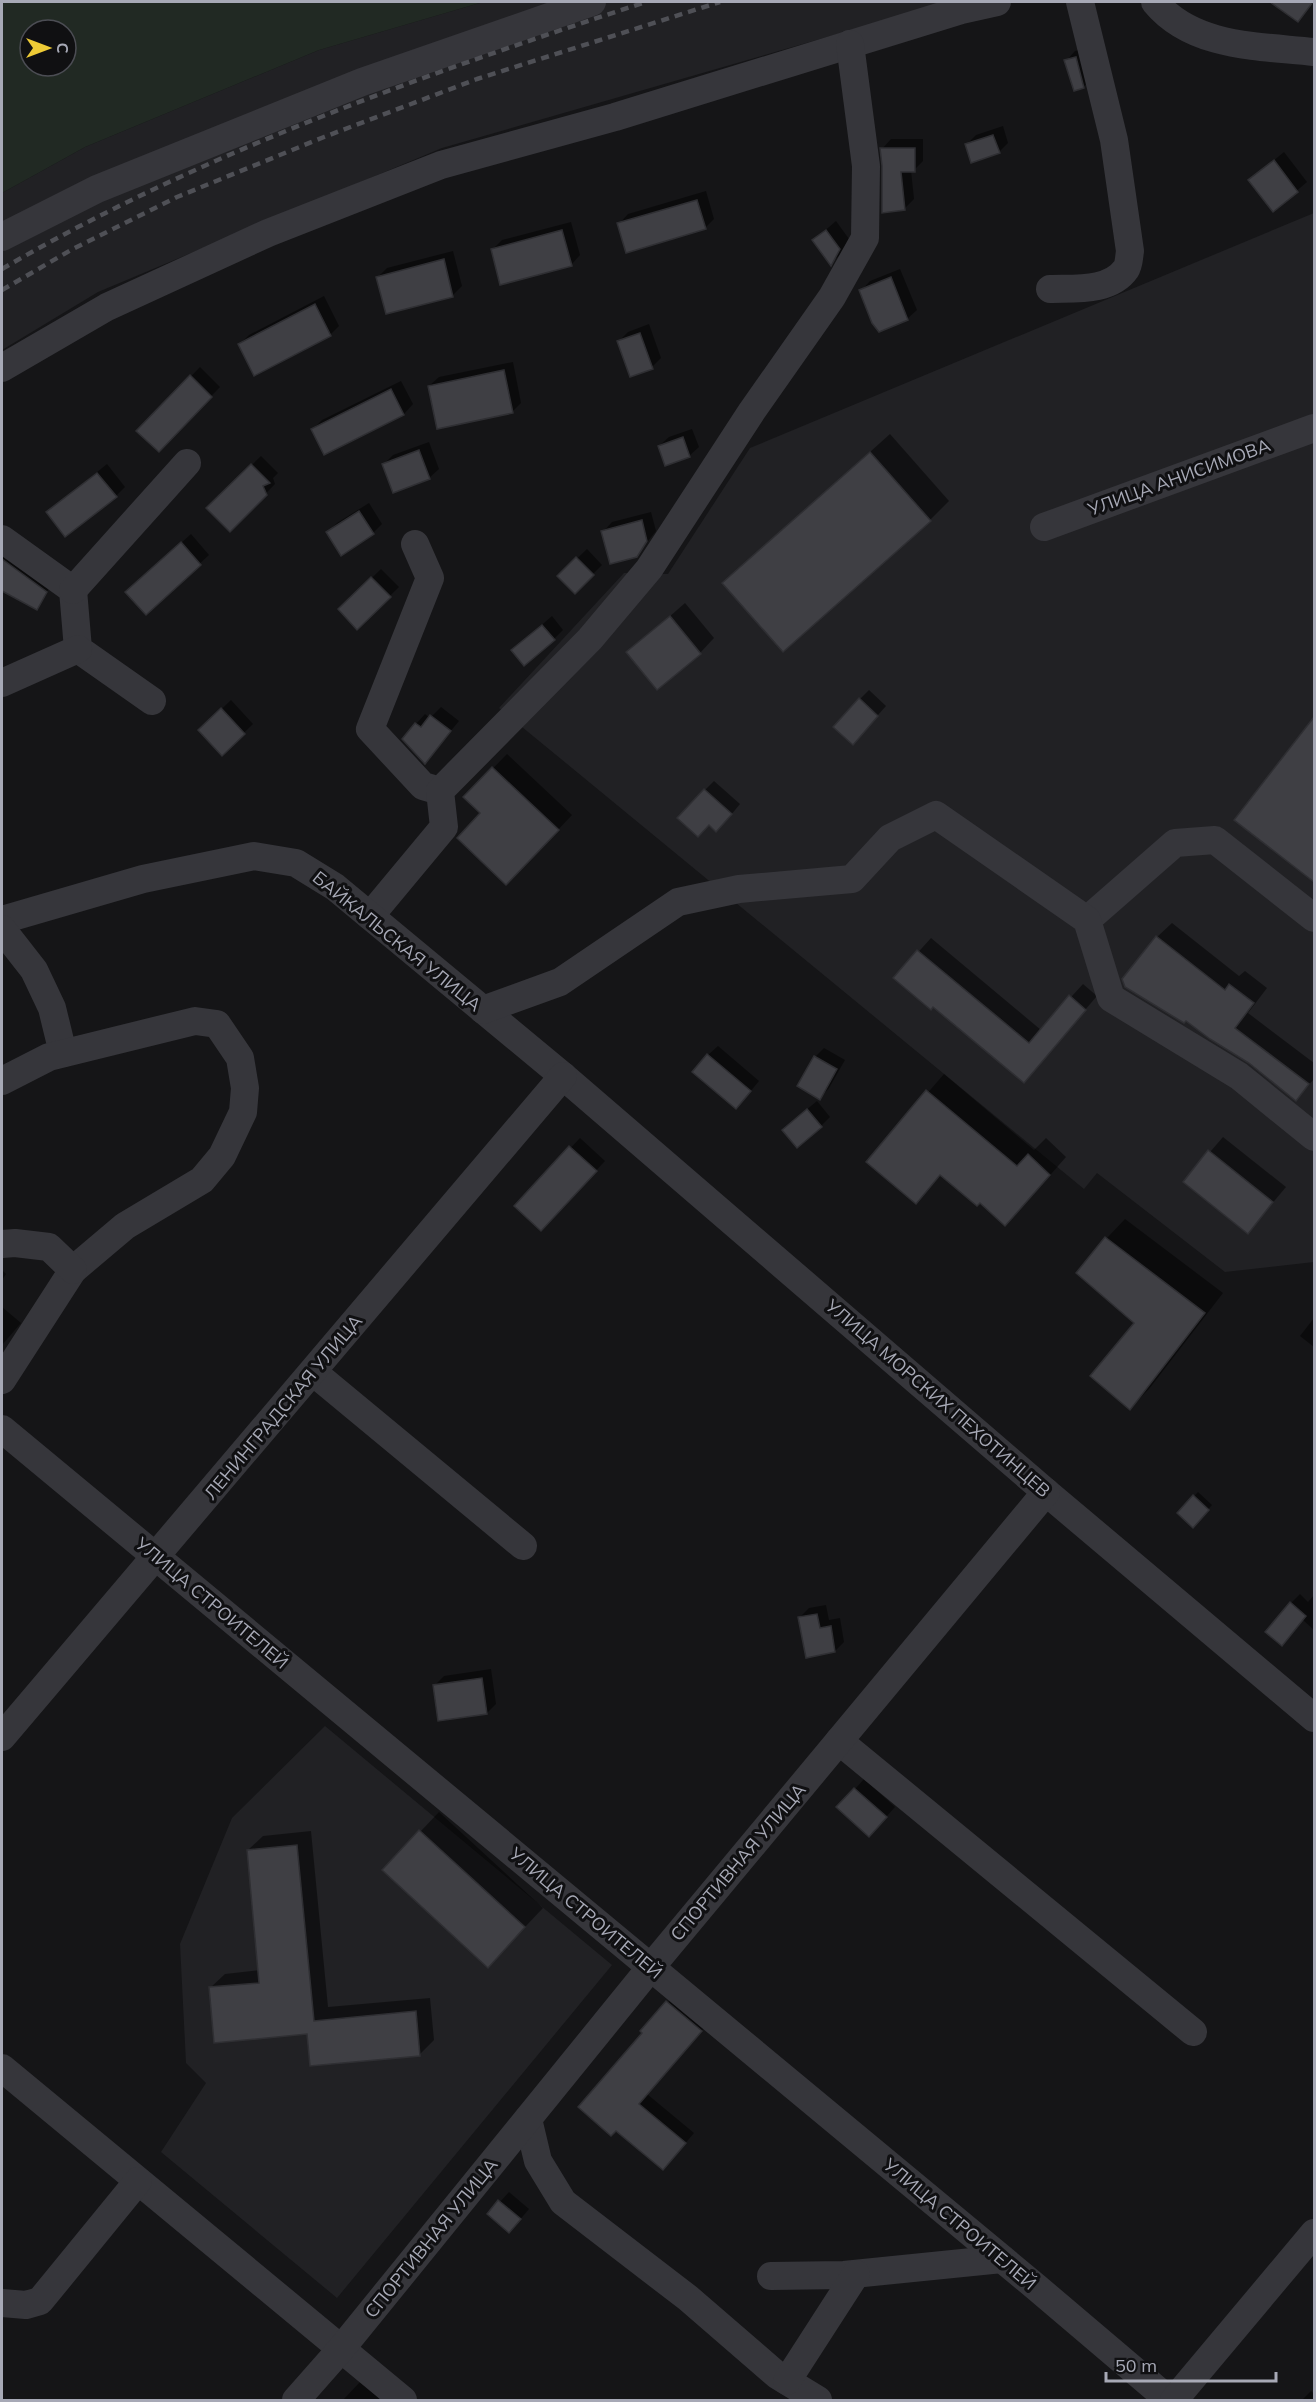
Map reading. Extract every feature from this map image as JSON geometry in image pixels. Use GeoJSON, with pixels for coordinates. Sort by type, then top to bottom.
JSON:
{"type":"FeatureCollection","features":[{"type":"Feature","properties":{"kind":"street"},"geometry":{"type":"LineString","coordinates":[[2,237],[98,189],[351,86],[592,2]]}},
{"type":"Feature","properties":{"kind":"street"},"geometry":{"type":"LineString","coordinates":[[2,368],[106,307],[268,233],[441,165],[615,117],[961,10],[997,2]]}},
{"type":"Feature","properties":{"kind":"street"},"geometry":{"type":"LineString","coordinates":[[1050,289],[1089,288],[1115,280],[1127,268],[1130,251],[1114,140],[1080,2]]}},
{"type":"Feature","properties":{"kind":"street"},"geometry":{"type":"LineString","coordinates":[[1155,2],[1166,14],[1184,27],[1220,41],[1314,52]]}},
{"type":"Feature","properties":{"kind":"street"},"geometry":{"type":"LineString","coordinates":[[440,790],[590,639],[649,569],[752,411],[832,297],[865,238],[866,166],[850,44]]}},
{"type":"Feature","properties":{"kind":"street","name":"УЛИЦА АНИСИМОВА"},"geometry":{"type":"LineString","coordinates":[[1044,527],[1314,428]]}},
{"type":"Feature","properties":{"kind":"street"},"geometry":{"type":"LineString","coordinates":[[78,650],[73,590],[187,464]]}},
{"type":"Feature","properties":{"kind":"street"},"geometry":{"type":"LineString","coordinates":[[2,539],[73,590]]}},
{"type":"Feature","properties":{"kind":"street"},"geometry":{"type":"LineString","coordinates":[[415,544],[430,578],[370,729],[423,786],[440,790]]}},
{"type":"Feature","properties":{"kind":"street"},"geometry":{"type":"LineString","coordinates":[[2,683],[78,650]]}},
{"type":"Feature","properties":{"kind":"street"},"geometry":{"type":"LineString","coordinates":[[78,650],[152,700]]}},
{"type":"Feature","properties":{"kind":"street"},"geometry":{"type":"LineString","coordinates":[[370,916],[444,827],[440,790]]}},
{"type":"Feature","properties":{"kind":"street"},"geometry":{"type":"LineString","coordinates":[[483,1010],[560,982],[678,902],[739,889],[852,879],[890,838],[936,815],[1087,920],[1112,998],[1239,1076],[1314,1137]]}},
{"type":"Feature","properties":{"kind":"street"},"geometry":{"type":"LineString","coordinates":[[1087,920],[1175,843],[1215,840],[1314,918]]}},
{"type":"Feature","properties":{"kind":"street","name":"БАЙКАЛЬСКАЯ УЛИЦА"},"geometry":{"type":"LineString","coordinates":[[2,920],[143,879],[254,856],[296,863],[335,887],[563,1076]]}},
{"type":"Feature","properties":{"kind":"street"},"geometry":{"type":"LineString","coordinates":[[2,929],[34,970],[52,1008],[63,1053]]}},
{"type":"Feature","properties":{"kind":"street"},"geometry":{"type":"LineString","coordinates":[[2,1081],[49,1057],[195,1021],[217,1024],[240,1059],[245,1088],[243,1112],[222,1156],[202,1180],[124,1226],[73,1270],[2,1380]]}},
{"type":"Feature","properties":{"kind":"street","name":"ЛЕНИНГРАДСКАЯ УЛИЦА"},"geometry":{"type":"LineString","coordinates":[[2,1737],[563,1076]]}},
{"type":"Feature","properties":{"kind":"street","name":"УЛИЦА МОРСКИХ ПЕХОТИНЦЕВ"},"geometry":{"type":"LineString","coordinates":[[563,1076],[1046,1492],[1314,1718]]}},
{"type":"Feature","properties":{"kind":"street"},"geometry":{"type":"LineString","coordinates":[[2,1244],[15,1243],[49,1247],[73,1270]]}},
{"type":"Feature","properties":{"kind":"street"},"geometry":{"type":"LineString","coordinates":[[313,1372],[523,1546]]}},
{"type":"Feature","properties":{"kind":"street","name":"УЛИЦА СТРОИТЕЛЕЙ"},"geometry":{"type":"LineString","coordinates":[[2,1429],[1169,2400]]}},
{"type":"Feature","properties":{"kind":"street","name":"СПОРТИВНАЯ УЛИЦА"},"geometry":{"type":"LineString","coordinates":[[296,2400],[341,2349],[651,1967],[1046,1492]]}},
{"type":"Feature","properties":{"kind":"street"},"geometry":{"type":"LineString","coordinates":[[839,1741],[1193,2032]]}},
{"type":"Feature","properties":{"kind":"street"},"geometry":{"type":"LineString","coordinates":[[2,2068],[403,2400]]}},
{"type":"Feature","properties":{"kind":"street"},"geometry":{"type":"LineString","coordinates":[[528,2119],[538,2161],[563,2202],[688,2298],[777,2375],[818,2400]]}},
{"type":"Feature","properties":{"kind":"street"},"geometry":{"type":"LineString","coordinates":[[2,2304],[26,2305],[40,2301],[138,2181]]}},
{"type":"Feature","properties":{"kind":"street"},"geometry":{"type":"LineString","coordinates":[[1174,2400],[1314,2234]]}},
{"type":"Feature","properties":{"kind":"street"},"geometry":{"type":"LineString","coordinates":[[771,2276],[856,2274],[1002,2259]]}},
{"type":"Feature","properties":{"kind":"street"},"geometry":{"type":"LineString","coordinates":[[787,2381],[856,2274]]}},
{"type":"Feature","properties":{"kind":"shaded area"},"geometry":{"type":"Polygon","coordinates":[[[2,2],[483,2],[319,50],[85,147],[2,193],[2,2]]]}},
{"type":"Feature","properties":{"kind":"shaded area"},"geometry":{"type":"Polygon","coordinates":[[[483,2],[949,2],[442,148],[98,292],[2,350],[2,193],[85,147],[319,50],[483,2]]]}},
{"type":"Feature","properties":{"kind":"shaded area"},"geometry":{"type":"Polygon","coordinates":[[[1314,213],[1314,1262],[1225,1272],[1097,1173],[1084,1189],[499,708],[624,573],[668,574],[750,448],[1314,213]]]}},
{"type":"Feature","properties":{"kind":"shaded area"},"geometry":{"type":"Polygon","coordinates":[[[325,1726],[612,1965],[337,2298],[161,2152],[206,2083],[186,2063],[180,1944],[232,1818],[325,1726]]]}},
{"type":"Feature","properties":{"kind":"building"},"geometry":{"type":"Polygon","coordinates":[[[1270,2],[1313,2],[1298,22],[1270,2]]]}},
{"type":"Feature","properties":{"kind":"building"},"geometry":{"type":"Polygon","coordinates":[[[1076,57],[1084,88],[1074,91],[1064,60],[1076,57]]]}},
{"type":"Feature","properties":{"kind":"building"},"geometry":{"type":"Polygon","coordinates":[[[993,135],[1000,153],[971,163],[965,144],[993,135]]]}},
{"type":"Feature","properties":{"kind":"building"},"geometry":{"type":"Polygon","coordinates":[[[880,148],[915,148],[915,172],[901,172],[905,210],[882,213],[880,148]]]}},
{"type":"Feature","properties":{"kind":"building"},"geometry":{"type":"Polygon","coordinates":[[[1274,160],[1298,192],[1273,212],[1248,180],[1274,160]]]}},
{"type":"Feature","properties":{"kind":"building"},"geometry":{"type":"Polygon","coordinates":[[[697,200],[706,229],[626,253],[617,223],[697,200]]]}},
{"type":"Feature","properties":{"kind":"building"},"geometry":{"type":"Polygon","coordinates":[[[562,230],[572,266],[500,285],[491,249],[562,230]]]}},
{"type":"Feature","properties":{"kind":"building"},"geometry":{"type":"Polygon","coordinates":[[[826,230],[840,249],[831,266],[812,240],[826,230]]]}},
{"type":"Feature","properties":{"kind":"building"},"geometry":{"type":"Polygon","coordinates":[[[444,259],[453,297],[386,314],[376,277],[444,259]]]}},
{"type":"Feature","properties":{"kind":"building"},"geometry":{"type":"Polygon","coordinates":[[[891,277],[908,320],[879,332],[872,323],[859,290],[891,277]]]}},
{"type":"Feature","properties":{"kind":"building"},"geometry":{"type":"Polygon","coordinates":[[[315,304],[331,336],[254,376],[238,344],[315,304]]]}},
{"type":"Feature","properties":{"kind":"building"},"geometry":{"type":"Polygon","coordinates":[[[640,333],[653,369],[630,377],[617,341],[640,333]]]}},
{"type":"Feature","properties":{"kind":"building"},"geometry":{"type":"Polygon","coordinates":[[[504,370],[513,413],[437,429],[428,386],[504,370]]]}},
{"type":"Feature","properties":{"kind":"building"},"geometry":{"type":"Polygon","coordinates":[[[190,375],[212,397],[159,452],[136,431],[190,375]]]}},
{"type":"Feature","properties":{"kind":"building"},"geometry":{"type":"Polygon","coordinates":[[[391,389],[404,415],[324,455],[311,429],[391,389]]]}},
{"type":"Feature","properties":{"kind":"building"},"geometry":{"type":"Polygon","coordinates":[[[683,437],[690,457],[665,466],[658,446],[683,437]]]}},
{"type":"Feature","properties":{"kind":"building"},"geometry":{"type":"Polygon","coordinates":[[[419,450],[430,479],[393,493],[382,464],[419,450]]]}},
{"type":"Feature","properties":{"kind":"building"},"geometry":{"type":"Polygon","coordinates":[[[870,452],[931,521],[783,652],[722,583],[870,452]]]}},
{"type":"Feature","properties":{"kind":"building"},"geometry":{"type":"Polygon","coordinates":[[[251,464],[270,483],[263,486],[267,495],[230,532],[206,508],[251,464]]]}},
{"type":"Feature","properties":{"kind":"building"},"geometry":{"type":"Polygon","coordinates":[[[97,473],[117,497],[65,537],[46,512],[97,473]]]}},
{"type":"Feature","properties":{"kind":"building"},"geometry":{"type":"Polygon","coordinates":[[[359,511],[374,534],[341,556],[326,532],[359,511]]]}},
{"type":"Feature","properties":{"kind":"building"},"geometry":{"type":"Polygon","coordinates":[[[642,520],[647,541],[637,557],[610,564],[601,531],[642,520]]]}},
{"type":"Feature","properties":{"kind":"building"},"geometry":{"type":"Polygon","coordinates":[[[181,542],[201,565],[146,615],[125,592],[181,542]]]}},
{"type":"Feature","properties":{"kind":"building"},"geometry":{"type":"Polygon","coordinates":[[[576,557],[594,575],[575,594],[557,576],[576,557]]]}},
{"type":"Feature","properties":{"kind":"building"},"geometry":{"type":"Polygon","coordinates":[[[2,559],[47,592],[37,610],[2,591],[2,559]]]}},
{"type":"Feature","properties":{"kind":"building"},"geometry":{"type":"Polygon","coordinates":[[[371,577],[391,597],[357,630],[338,609],[371,577]]]}},
{"type":"Feature","properties":{"kind":"building"},"geometry":{"type":"Polygon","coordinates":[[[670,616],[701,654],[657,690],[626,652],[670,616]]]}},
{"type":"Feature","properties":{"kind":"building"},"geometry":{"type":"Polygon","coordinates":[[[542,625],[555,640],[524,666],[511,650],[542,625]]]}},
{"type":"Feature","properties":{"kind":"building"},"geometry":{"type":"Polygon","coordinates":[[[859,698],[878,716],[853,745],[833,727],[859,698]]]}},
{"type":"Feature","properties":{"kind":"building"},"geometry":{"type":"Polygon","coordinates":[[[221,708],[245,734],[222,756],[198,730],[221,708]]]}},
{"type":"Feature","properties":{"kind":"building"},"geometry":{"type":"Polygon","coordinates":[[[430,715],[451,731],[425,764],[402,739],[415,723],[421,727],[430,715]]]}},
{"type":"Feature","properties":{"kind":"building"},"geometry":{"type":"Polygon","coordinates":[[[1314,717],[1314,882],[1234,820],[1314,717]]]}},
{"type":"Feature","properties":{"kind":"building"},"geometry":{"type":"Polygon","coordinates":[[[492,767],[559,830],[506,885],[457,838],[480,813],[463,797],[492,767]]]}},
{"type":"Feature","properties":{"kind":"building"},"geometry":{"type":"Polygon","coordinates":[[[704,789],[732,814],[716,832],[709,825],[698,837],[677,818],[704,789]]]}},
{"type":"Feature","properties":{"kind":"building"},"geometry":{"type":"Polygon","coordinates":[[[1156,936],[1225,990],[1229,984],[1254,1003],[1235,1028],[1309,1084],[1296,1101],[1249,1063],[1186,1021],[1184,1023],[1125,987],[1122,979],[1156,936]]]}},
{"type":"Feature","properties":{"kind":"building"},"geometry":{"type":"Polygon","coordinates":[[[917,950],[1029,1043],[1069,995],[1086,1010],[1024,1083],[933,1007],[931,1010],[893,978],[917,950]]]}},
{"type":"Feature","properties":{"kind":"building"},"geometry":{"type":"Polygon","coordinates":[[[707,1054],[751,1091],[736,1109],[692,1072],[707,1054]]]}},
{"type":"Feature","properties":{"kind":"building"},"geometry":{"type":"Polygon","coordinates":[[[814,1056],[837,1069],[820,1100],[797,1086],[814,1056]]]}},
{"type":"Feature","properties":{"kind":"building"},"geometry":{"type":"Polygon","coordinates":[[[926,1090],[1017,1166],[1028,1154],[1050,1175],[1005,1226],[980,1203],[977,1206],[940,1175],[916,1204],[866,1162],[926,1090]]]}},
{"type":"Feature","properties":{"kind":"building"},"geometry":{"type":"Polygon","coordinates":[[[807,1109],[822,1127],[797,1148],[782,1130],[807,1109]]]}},
{"type":"Feature","properties":{"kind":"building"},"geometry":{"type":"Polygon","coordinates":[[[569,1146],[597,1171],[541,1231],[514,1206],[569,1146]]]}},
{"type":"Feature","properties":{"kind":"building"},"geometry":{"type":"Polygon","coordinates":[[[1208,1150],[1273,1202],[1248,1234],[1183,1182],[1208,1150]]]}},
{"type":"Feature","properties":{"kind":"building"},"geometry":{"type":"Polygon","coordinates":[[[1105,1237],[1205,1313],[1130,1410],[1090,1376],[1134,1323],[1076,1273],[1105,1237]]]}},
{"type":"Feature","properties":{"kind":"building"},"geometry":{"type":"Polygon","coordinates":[[[1193,1495],[1209,1510],[1193,1528],[1177,1513],[1193,1495]]]}},
{"type":"Feature","properties":{"kind":"building"},"geometry":{"type":"Polygon","coordinates":[[[1290,1602],[1306,1616],[1282,1646],[1265,1632],[1290,1602]]]}},
{"type":"Feature","properties":{"kind":"building"},"geometry":{"type":"Polygon","coordinates":[[[817,1614],[820,1628],[831,1626],[835,1652],[806,1658],[798,1617],[817,1614]]]}},
{"type":"Feature","properties":{"kind":"building"},"geometry":{"type":"Polygon","coordinates":[[[482,1678],[487,1714],[438,1721],[433,1685],[482,1678]]]}},
{"type":"Feature","properties":{"kind":"building"},"geometry":{"type":"Polygon","coordinates":[[[854,1788],[887,1817],[869,1837],[836,1807],[854,1788]]]}},
{"type":"Feature","properties":{"kind":"building"},"geometry":{"type":"Polygon","coordinates":[[[419,1830],[525,1927],[488,1968],[382,1870],[419,1830]]]}},
{"type":"Feature","properties":{"kind":"building"},"geometry":{"type":"Polygon","coordinates":[[[297,1845],[314,2021],[416,2011],[420,2056],[310,2066],[307,2034],[214,2043],[209,1987],[259,1983],[247,1850],[297,1845]]]}},
{"type":"Feature","properties":{"kind":"building"},"geometry":{"type":"Polygon","coordinates":[[[666,2001],[702,2031],[639,2104],[686,2143],[663,2170],[616,2131],[611,2136],[578,2107],[642,2033],[640,2031],[666,2001]]]}},
{"type":"Feature","properties":{"kind":"building"},"geometry":{"type":"Polygon","coordinates":[[[498,2200],[521,2219],[509,2233],[487,2214],[498,2200]]]}},
{"type":"Feature","properties":{"kind":"railway"},"geometry":{"type":"LineString","coordinates":[[2,269],[78,227],[236,152],[398,87],[646,2]]}},
{"type":"Feature","properties":{"kind":"railway"},"geometry":{"type":"LineString","coordinates":[[2,290],[71,250],[177,197],[324,137],[477,79],[720,2]]}}]}
